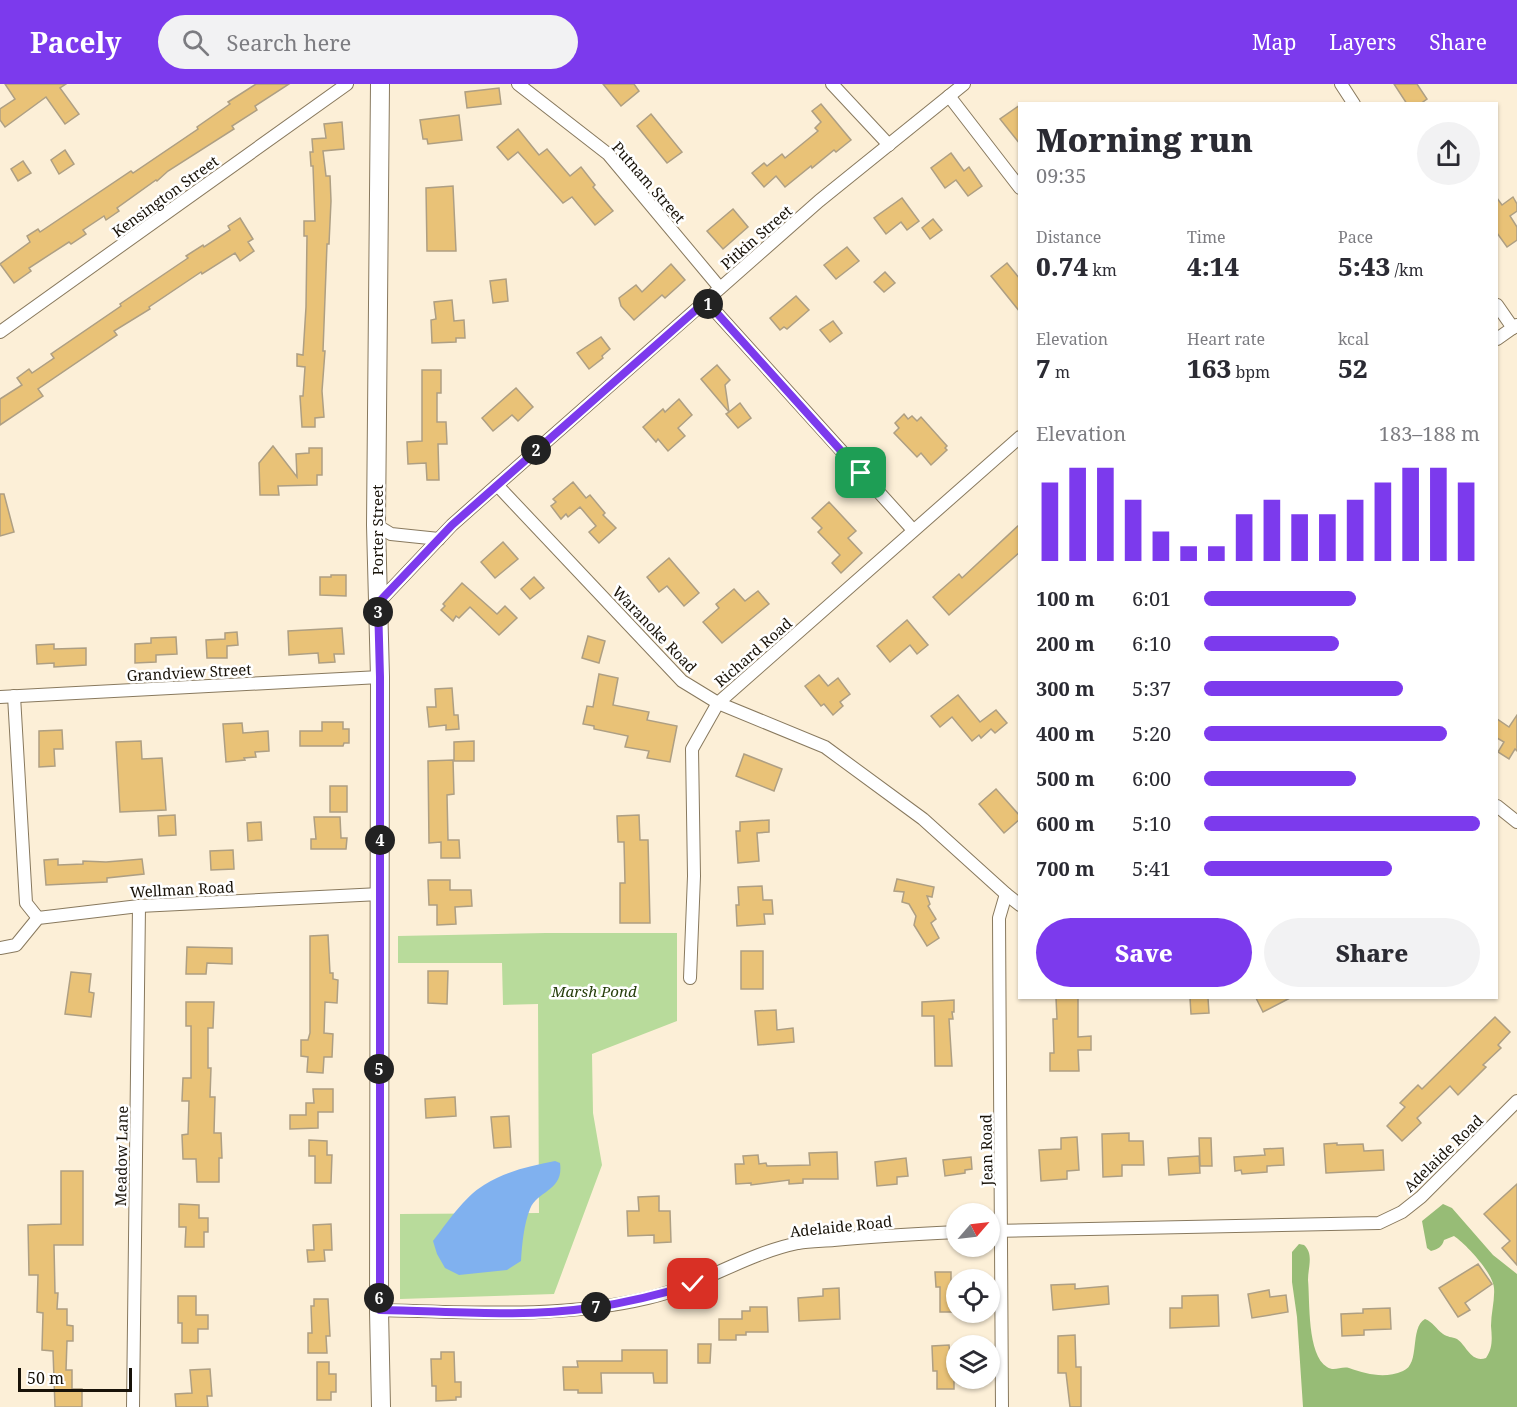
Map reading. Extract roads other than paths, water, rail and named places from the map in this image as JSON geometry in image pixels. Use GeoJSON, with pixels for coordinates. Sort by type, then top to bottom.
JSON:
{"type":"FeatureCollection","features":[{"type":"Feature","properties":{"kind":"street","name":"Kensington Street"},"geometry":{"type":"LineString","coordinates":[[0,332],[347,84]]}},
{"type":"Feature","properties":{"kind":"street","name":"Porter Street"},"geometry":{"type":"LineString","coordinates":[[380,84],[376,525],[380,677],[381,1407]]}},
{"type":"Feature","properties":{"kind":"street","name":"Putnam Street"},"geometry":{"type":"LineString","coordinates":[[518,84],[608,154],[720,288]]}},
{"type":"Feature","properties":{"kind":"street"},"geometry":{"type":"LineString","coordinates":[[832,84],[889,145]]}},
{"type":"Feature","properties":{"kind":"street","name":"Pitkin Street"},"geometry":{"type":"LineString","coordinates":[[378,603],[439,539],[720,288],[819,201],[964,84]]}},
{"type":"Feature","properties":{"kind":"street"},"geometry":{"type":"LineString","coordinates":[[1341,84],[1353,102]]}},
{"type":"Feature","properties":{"kind":"street"},"geometry":{"type":"LineString","coordinates":[[949,96],[1018,185]]}},
{"type":"Feature","properties":{"kind":"street"},"geometry":{"type":"LineString","coordinates":[[706,301],[913,530]]}},
{"type":"Feature","properties":{"kind":"street"},"geometry":{"type":"LineString","coordinates":[[1498,306],[1515,327],[1498,338]]}},
{"type":"Feature","properties":{"kind":"street","name":"Richard Road"},"geometry":{"type":"LineString","coordinates":[[690,978],[694,876],[692,749],[718,703],[1018,439]]}},
{"type":"Feature","properties":{"kind":"street","name":"Waranoke Road"},"geometry":{"type":"LineString","coordinates":[[497,486],[682,681],[718,703],[825,747],[922,819],[1018,904]]}},
{"type":"Feature","properties":{"kind":"street"},"geometry":{"type":"LineString","coordinates":[[376,525],[391,534],[439,539]]}},
{"type":"Feature","properties":{"kind":"street","name":"Grandview Street"},"geometry":{"type":"LineString","coordinates":[[0,697],[380,677]]}},
{"type":"Feature","properties":{"kind":"street"},"geometry":{"type":"LineString","coordinates":[[0,948],[16,945],[38,918],[26,903],[14,696]]}},
{"type":"Feature","properties":{"kind":"street"},"geometry":{"type":"LineString","coordinates":[[1498,807],[1517,822]]}},
{"type":"Feature","properties":{"kind":"street","name":"Wellman Road"},"geometry":{"type":"LineString","coordinates":[[38,918],[139,906],[380,894]]}},
{"type":"Feature","properties":{"kind":"street","name":"Jean Road"},"geometry":{"type":"LineString","coordinates":[[996,1203],[999,918],[1005,894]]}},
{"type":"Feature","properties":{"kind":"street","name":"Meadow Lane"},"geometry":{"type":"LineString","coordinates":[[133,1407],[139,906]]}},
{"type":"Feature","properties":{"kind":"street","name":"Adelaide Road"},"geometry":{"type":"LineString","coordinates":[[1000,1231],[1379,1223],[1402,1212],[1421,1197],[1517,1101]]}},
{"type":"Feature","properties":{"kind":"street","name":"Adelaide Road"},"geometry":{"type":"LineString","coordinates":[[380,1310],[516,1313],[588,1309],[648,1298],[693,1284],[748,1258],[798,1243],[858,1237],[946,1233]]}},
{"type":"Feature","properties":{"kind":"street","name":"Jean Road"},"geometry":{"type":"LineString","coordinates":[[997,1257],[1002,1407]]}},
{"type":"Feature","properties":{"kind":"water"},"geometry":{"type":"Polygon","coordinates":[[[555,1161],[560,1163],[558,1179],[530,1209],[521,1261],[507,1270],[459,1275],[445,1268],[433,1241],[470,1196],[501,1176],[555,1161]]]}},
{"type":"Feature","properties":{"kind":"park label","name":"Marsh Pond"},"geometry":{"type":"Point","coordinates":[594,991]}}]}
